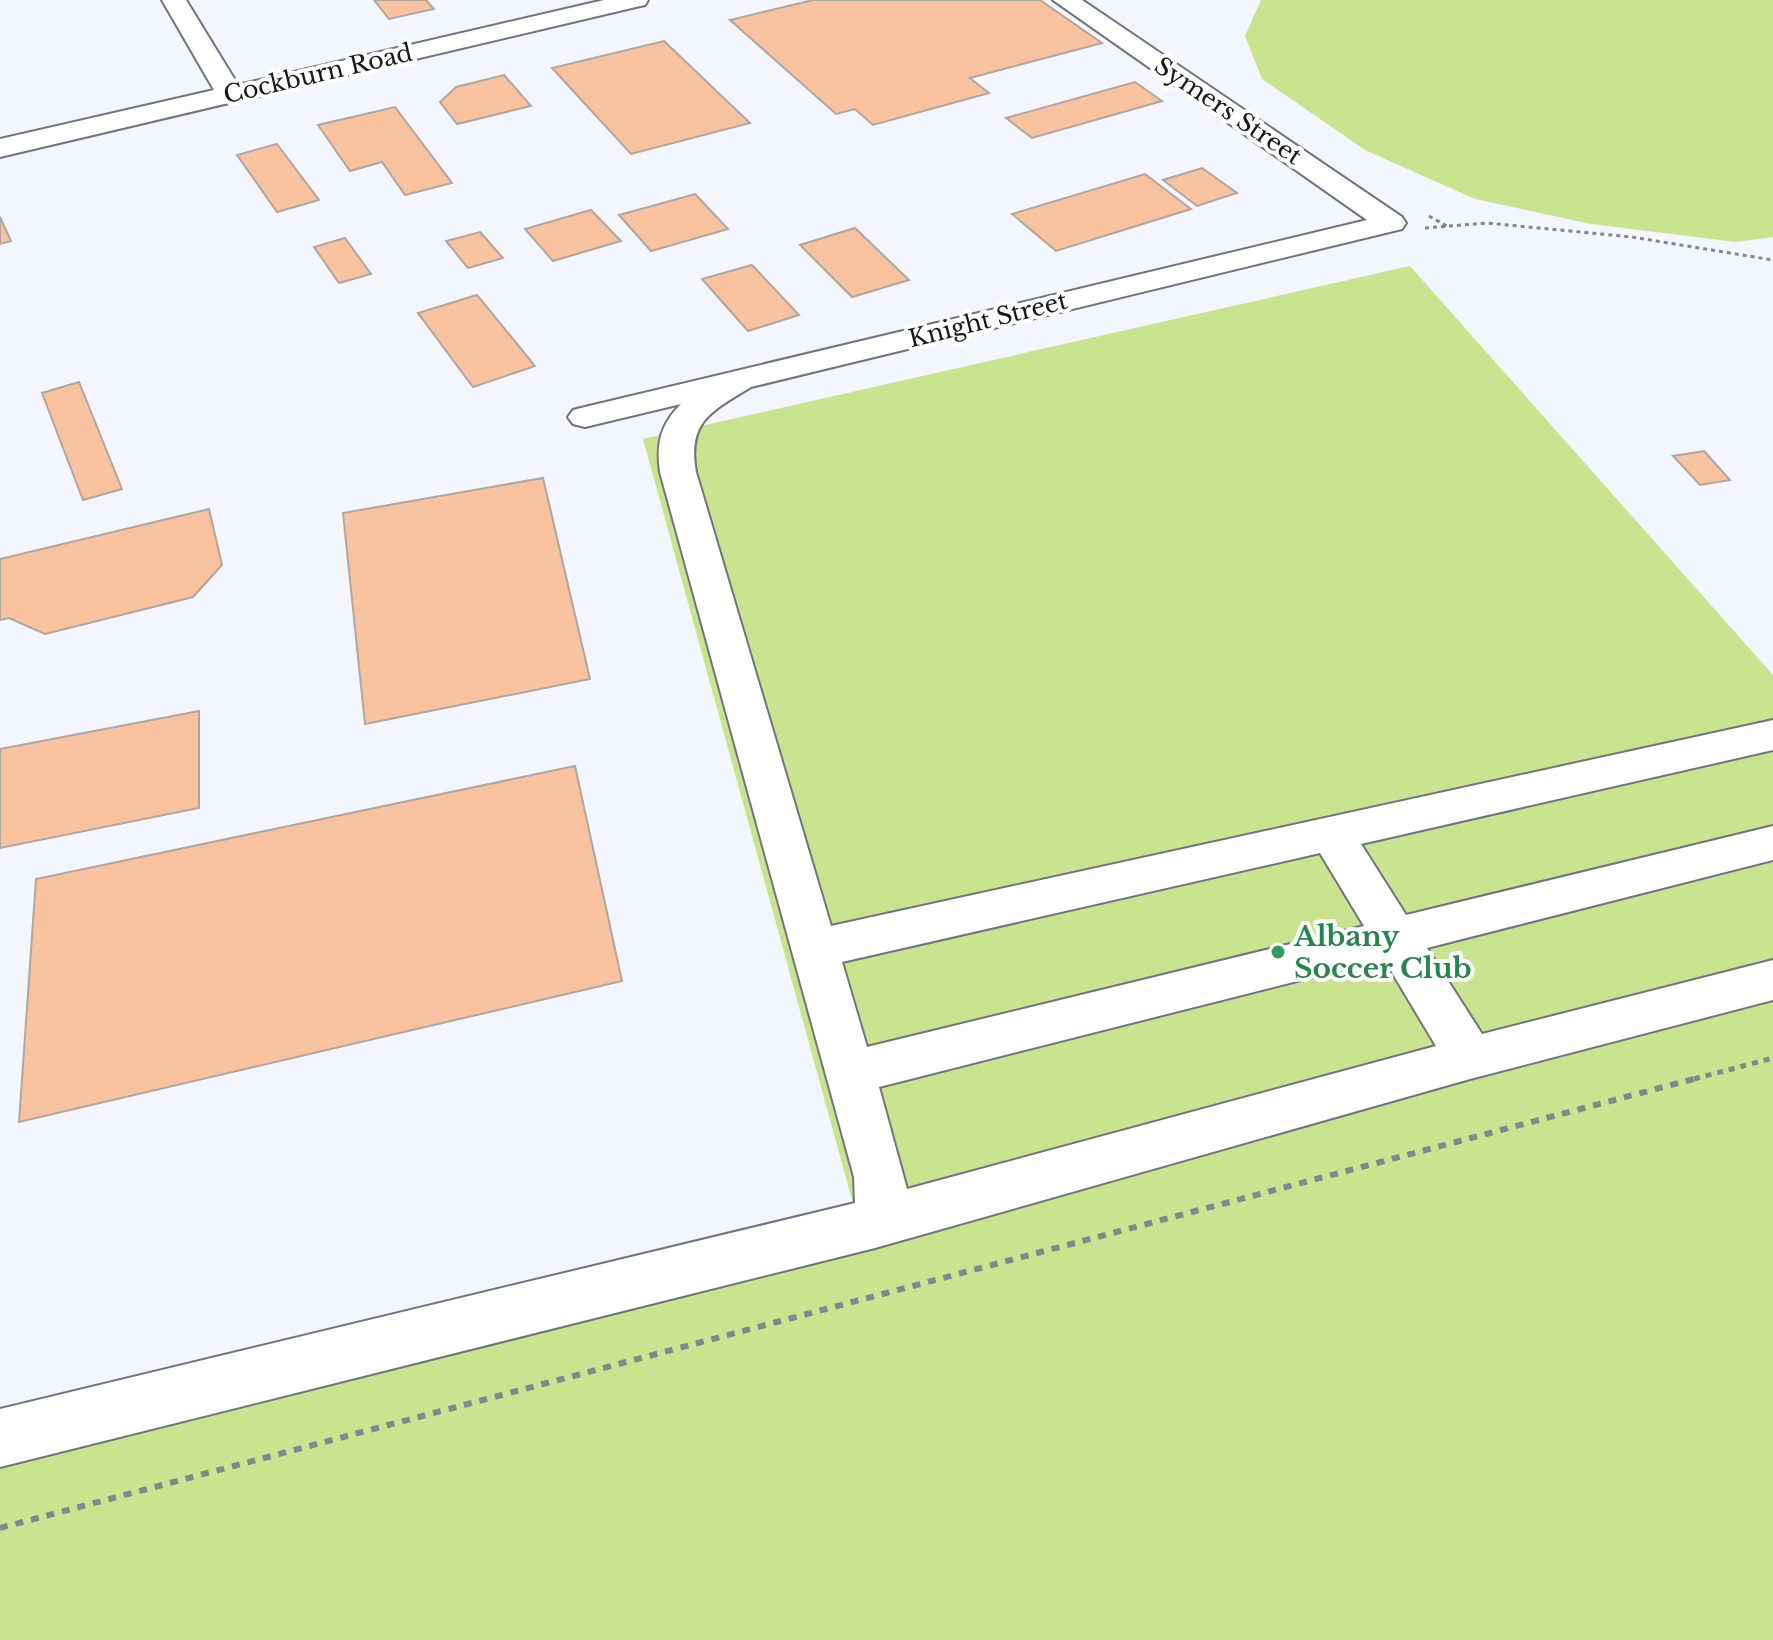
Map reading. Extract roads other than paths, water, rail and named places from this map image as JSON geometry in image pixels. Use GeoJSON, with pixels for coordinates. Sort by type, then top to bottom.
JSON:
{"type":"FeatureCollection","features":[{"type":"Feature","properties":{"kind":"street"},"geometry":{"type":"LineString","coordinates":[[174,0],[230,94]]}},
{"type":"Feature","properties":{"kind":"street","name":"Cockburn Road"},"geometry":{"type":"LineString","coordinates":[[0,148],[636,0]]}},
{"type":"Feature","properties":{"kind":"street","name":"Symers Street"},"geometry":{"type":"LineString","coordinates":[[1065,0],[1391,223]]}},
{"type":"Feature","properties":{"kind":"street","name":"Knight Street"},"geometry":{"type":"LineString","coordinates":[[585,417],[1391,223]]}},
{"type":"Feature","properties":{"kind":"street"},"geometry":{"type":"LineString","coordinates":[[741,379],[688,415],[674,443],[676,458],[880,1177],[882,1209],[875,1223]]}},
{"type":"Feature","properties":{"kind":"street"},"geometry":{"type":"LineString","coordinates":[[814,949],[1773,735]]}},
{"type":"Feature","properties":{"kind":"street"},"geometry":{"type":"LineString","coordinates":[[1331,834],[1470,1058]]}},
{"type":"Feature","properties":{"kind":"street"},"geometry":{"type":"LineString","coordinates":[[851,1073],[1773,843]]}},
{"type":"Feature","properties":{"kind":"street"},"geometry":{"type":"LineString","coordinates":[[0,1438],[875,1223],[1470,1058],[1773,980]]}},
{"type":"Feature","properties":{"kind":"place","name":"Albany Soccer Club"},"geometry":{"type":"Point","coordinates":[1278,952]}}]}
